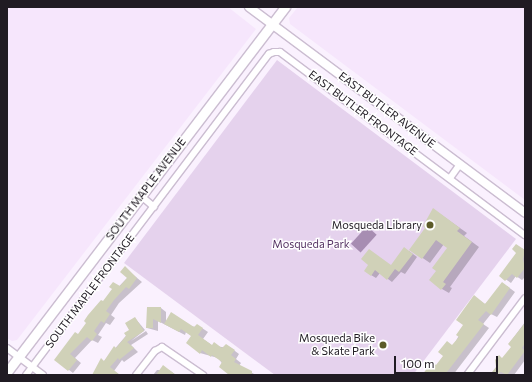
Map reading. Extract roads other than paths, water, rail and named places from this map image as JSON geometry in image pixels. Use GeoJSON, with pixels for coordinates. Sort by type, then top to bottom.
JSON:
{"type":"FeatureCollection","features":[{"type":"Feature","properties":{"kind":"main road","name":"SOUTH MAPLE AVENUE"},"geometry":{"type":"LineString","coordinates":[[7,372],[285,7]]}},
{"type":"Feature","properties":{"kind":"street","name":"EAST BUTLER AVENUE"},"geometry":{"type":"LineString","coordinates":[[250,7],[525,213]]}},
{"type":"Feature","properties":{"kind":"street","name":"EAST BUTLER FRONTAGE"},"geometry":{"type":"LineString","coordinates":[[274,52],[280,52],[525,235]]}},
{"type":"Feature","properties":{"kind":"street","name":"SOUTH MAPLE FRONTAGE"},"geometry":{"type":"LineString","coordinates":[[26,375],[269,54],[274,52]]}},
{"type":"Feature","properties":{"kind":"street"},"geometry":{"type":"LineString","coordinates":[[450,178],[460,164]]}},
{"type":"Feature","properties":{"kind":"street"},"geometry":{"type":"LineString","coordinates":[[141,196],[154,207]]}},
{"type":"Feature","properties":{"kind":"street"},"geometry":{"type":"LineString","coordinates":[[468,375],[525,298]]}},
{"type":"Feature","properties":{"kind":"street"},"geometry":{"type":"LineString","coordinates":[[136,375],[155,351],[162,347],[203,375]]}},
{"type":"Feature","properties":{"kind":"street"},"geometry":{"type":"LineString","coordinates":[[7,348],[43,375]]}},
{"type":"Feature","properties":{"kind":"place","name":"Mosqueda Library"},"geometry":{"type":"Point","coordinates":[430,225]}},
{"type":"Feature","properties":{"kind":"place","name":"Mosqueda Bike & Skate Park"},"geometry":{"type":"Point","coordinates":[383,345]}},
{"type":"Feature","properties":{"kind":"park label","name":"Mosqueda Park"},"geometry":{"type":"Point","coordinates":[311,244]}}]}
